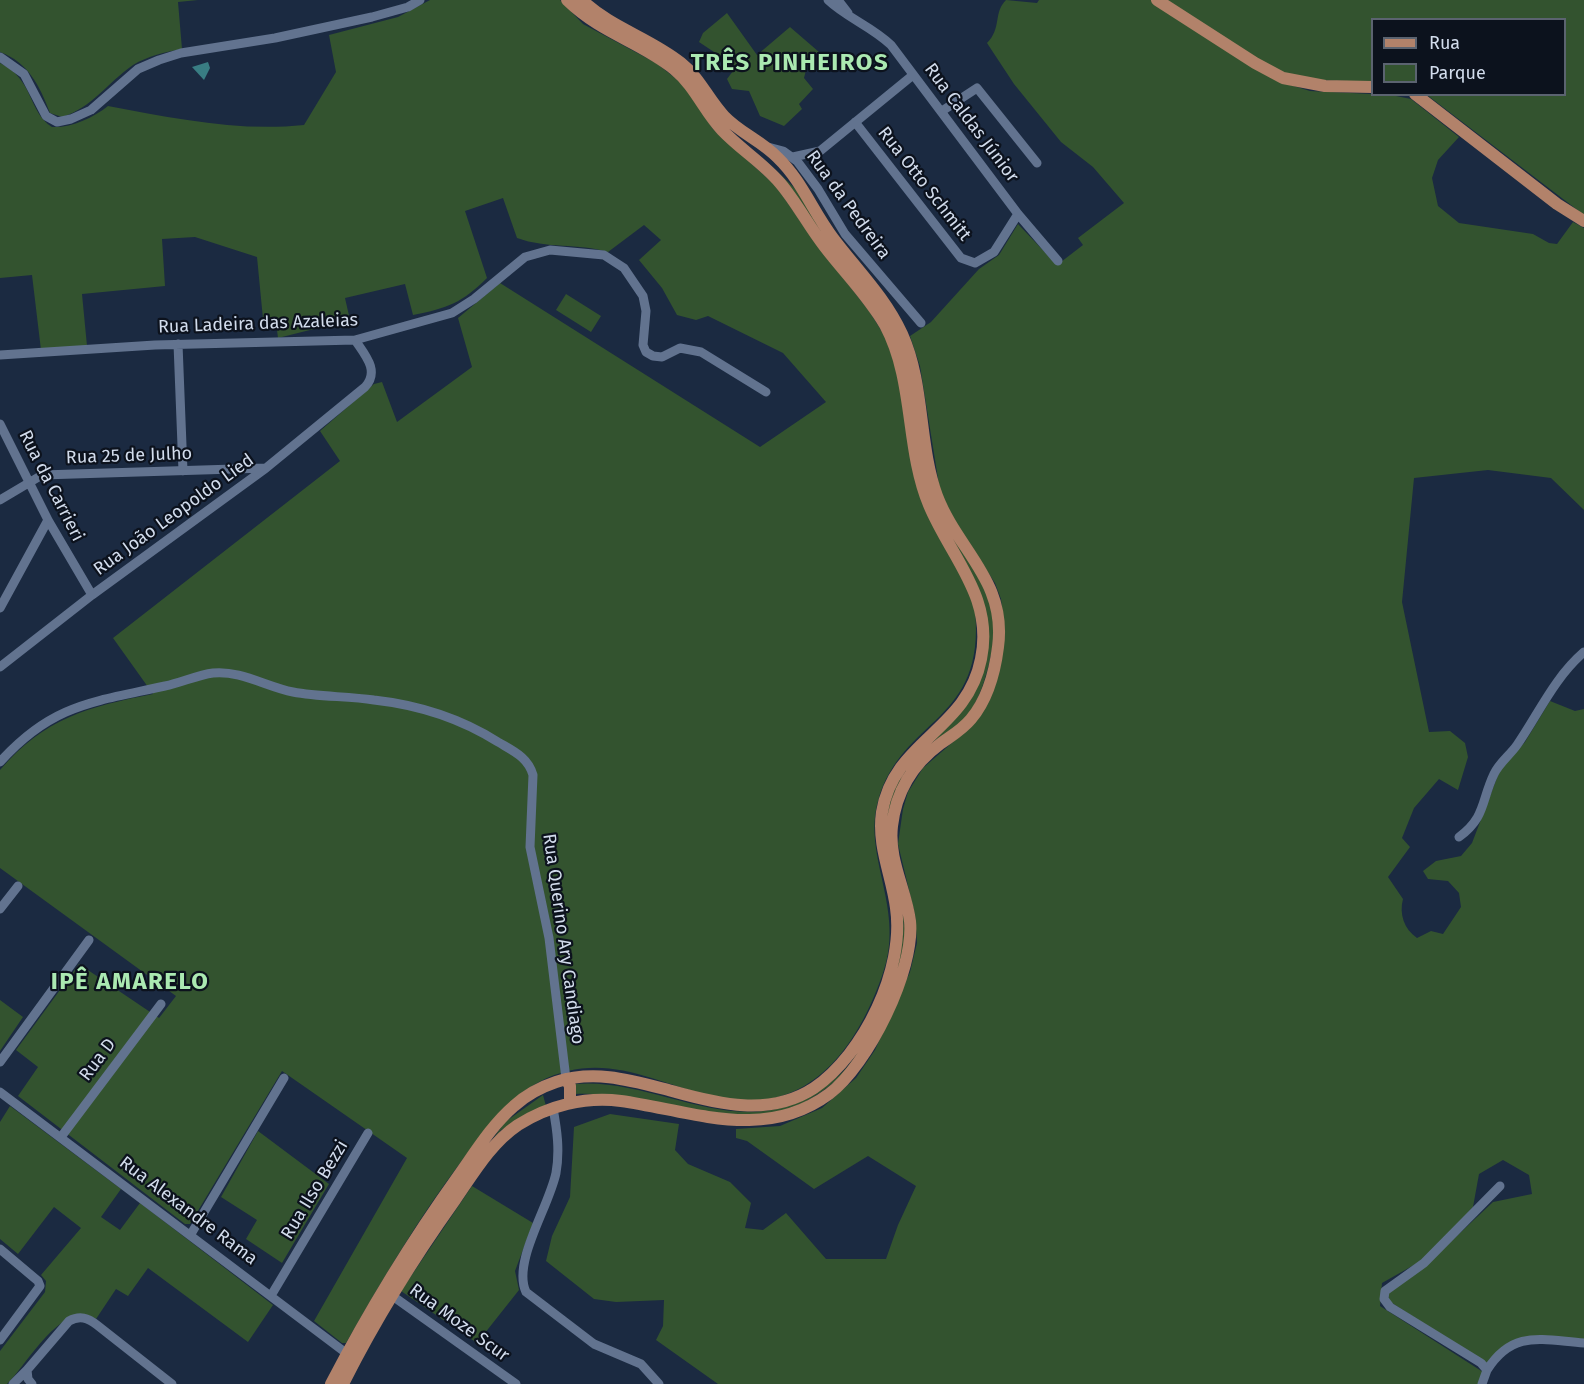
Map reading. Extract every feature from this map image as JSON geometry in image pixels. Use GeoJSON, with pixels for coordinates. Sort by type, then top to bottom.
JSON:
{"type":"FeatureCollection","features":[{"type":"Feature","properties":{"kind":"main road"},"geometry":{"type":"LineString","coordinates":[[331,1384],[351,1356],[431,1214],[496,1124],[526,1096],[547,1085],[566,1079],[583,1076],[614,1077],[722,1104],[759,1105],[803,1094],[843,1063],[868,1025],[883,990],[897,944],[897,911],[884,858],[881,832],[883,808],[888,791],[896,772],[912,752],[960,707],[972,686],[981,658],[983,636],[980,606],[968,574],[940,529],[924,492],[904,374],[884,324],[778,181],[724,133],[679,73],[662,60],[595,25],[567,0]]}},
{"type":"Feature","properties":{"kind":"main road"},"geometry":{"type":"LineString","coordinates":[[387,1292],[499,1141],[519,1124],[553,1108],[570,1103],[620,1101],[724,1120],[756,1121],[784,1116],[814,1104],[846,1079],[859,1064],[875,1036],[902,974],[910,947],[907,905],[892,845],[893,820],[900,793],[921,759],[969,722],[982,700],[995,663],[1000,631],[996,602],[989,583],[952,526],[937,496],[928,463],[909,352],[890,311],[833,239],[805,191],[778,158],[763,145],[740,131],[718,111],[697,77],[679,61],[610,22],[582,0]]}},
{"type":"Feature","properties":{"kind":"main road"},"geometry":{"type":"LineString","coordinates":[[1157,0],[1255,63],[1283,78],[1325,86],[1371,87]]}},
{"type":"Feature","properties":{"kind":"main road"},"geometry":{"type":"LineString","coordinates":[[1418,96],[1557,204],[1584,221]]}},
{"type":"Feature","properties":{"kind":"main road"},"geometry":{"type":"LineString","coordinates":[[740,145],[755,149],[764,155],[796,187],[805,191]]}},
{"type":"Feature","properties":{"kind":"main road"},"geometry":{"type":"LineString","coordinates":[[566,1079],[570,1086],[570,1103]]}},
{"type":"Feature","properties":{"kind":"main road"},"geometry":{"type":"LineString","coordinates":[[547,1085],[547,1095],[553,1108]]}},
{"type":"Feature","properties":{"kind":"main road"},"geometry":{"type":"LineString","coordinates":[[343,1384],[351,1356]]}},
{"type":"Feature","properties":{"kind":"street"},"geometry":{"type":"LineString","coordinates":[[0,57],[24,74],[46,116],[57,122],[91,110],[138,69],[159,60],[181,53],[275,38],[372,17],[408,7],[420,0]]}},
{"type":"Feature","properties":{"kind":"street","name":"Rua Caldas Júnior"},"geometry":{"type":"LineString","coordinates":[[828,0],[841,12],[850,15],[883,38],[942,111],[1018,214],[1058,261]]}},
{"type":"Feature","properties":{"kind":"street","name":"Rua Caldas Júnior"},"geometry":{"type":"LineString","coordinates":[[838,0],[850,15]]}},
{"type":"Feature","properties":{"kind":"street"},"geometry":{"type":"LineString","coordinates":[[793,157],[820,151],[913,75]]}},
{"type":"Feature","properties":{"kind":"street"},"geometry":{"type":"LineString","coordinates":[[942,111],[977,88],[1036,163]]}},
{"type":"Feature","properties":{"kind":"street","name":"Rua Otto Schmitt"},"geometry":{"type":"LineString","coordinates":[[855,122],[961,258],[975,263],[994,252],[1018,214]]}},
{"type":"Feature","properties":{"kind":"street","name":"Rua da Pedreira"},"geometry":{"type":"LineString","coordinates":[[763,145],[793,157],[818,189],[845,234],[921,323]]}},
{"type":"Feature","properties":{"kind":"street"},"geometry":{"type":"LineString","coordinates":[[805,191],[818,189]]}},
{"type":"Feature","properties":{"kind":"street","name":"Rua Ladeira das Azaleias"},"geometry":{"type":"LineString","coordinates":[[0,355],[178,344],[356,340],[452,313],[474,299],[501,274],[538,251],[592,253],[616,261],[638,286],[646,311],[643,345],[646,352],[653,356],[663,357],[680,348],[701,352],[766,392]]}},
{"type":"Feature","properties":{"kind":"street","name":"Rua João Leopoldo Lied"},"geometry":{"type":"LineString","coordinates":[[0,667],[92,595],[266,468],[365,387],[371,380],[373,371],[356,340]]}},
{"type":"Feature","properties":{"kind":"street"},"geometry":{"type":"LineString","coordinates":[[178,344],[183,471]]}},
{"type":"Feature","properties":{"kind":"street","name":"Rua da Carrieri"},"geometry":{"type":"LineString","coordinates":[[0,424],[48,520],[92,595]]}},
{"type":"Feature","properties":{"kind":"street","name":"Rua 25 de Julho"},"geometry":{"type":"LineString","coordinates":[[0,500],[42,475],[266,468]]}},
{"type":"Feature","properties":{"kind":"street"},"geometry":{"type":"LineString","coordinates":[[0,608],[48,520]]}},
{"type":"Feature","properties":{"kind":"street"},"geometry":{"type":"LineString","coordinates":[[1459,837],[1470,829],[1481,814],[1498,766],[1516,746],[1564,670],[1584,652]]}},
{"type":"Feature","properties":{"kind":"street","name":"Rua Querino Ary Candiago"},"geometry":{"type":"LineString","coordinates":[[0,762],[26,734],[52,716],[110,698],[183,683],[213,673],[228,673],[296,693],[373,699],[425,708],[481,732],[530,764],[533,775],[530,847],[549,938],[566,1079]]}},
{"type":"Feature","properties":{"kind":"street"},"geometry":{"type":"LineString","coordinates":[[0,909],[18,886]]}},
{"type":"Feature","properties":{"kind":"street"},"geometry":{"type":"LineString","coordinates":[[0,1062],[89,940]]}},
{"type":"Feature","properties":{"kind":"street","name":"Rua D"},"geometry":{"type":"LineString","coordinates":[[61,1137],[161,1004]]}},
{"type":"Feature","properties":{"kind":"street"},"geometry":{"type":"LineString","coordinates":[[191,1234],[284,1078]]}},
{"type":"Feature","properties":{"kind":"street","name":"Rua Alexandre Rama"},"geometry":{"type":"LineString","coordinates":[[0,1092],[272,1294],[351,1356]]}},
{"type":"Feature","properties":{"kind":"street"},"geometry":{"type":"LineString","coordinates":[[553,1108],[559,1143],[556,1172],[548,1203],[525,1257],[521,1282],[526,1292],[594,1344],[641,1364],[659,1384]]}},
{"type":"Feature","properties":{"kind":"street","name":"Rua Ilso Bezzi"},"geometry":{"type":"LineString","coordinates":[[272,1294],[368,1133]]}},
{"type":"Feature","properties":{"kind":"street"},"geometry":{"type":"LineString","coordinates":[[1487,1370],[1434,1332],[1390,1307],[1384,1299],[1385,1291],[1424,1263],[1500,1186]]}},
{"type":"Feature","properties":{"kind":"street"},"geometry":{"type":"LineString","coordinates":[[0,1249],[39,1281],[39,1289],[0,1340]]}},
{"type":"Feature","properties":{"kind":"street","name":"Rua Moze Scur"},"geometry":{"type":"LineString","coordinates":[[387,1292],[516,1384]]}},
{"type":"Feature","properties":{"kind":"street"},"geometry":{"type":"LineString","coordinates":[[13,1384],[29,1378],[69,1321],[76,1318],[90,1320],[172,1384]]}},
{"type":"Feature","properties":{"kind":"street"},"geometry":{"type":"LineString","coordinates":[[1482,1384],[1487,1370],[1498,1353],[1513,1344],[1532,1338],[1584,1343]]}},
{"type":"Feature","properties":{"kind":"green space"},"geometry":{"type":"Polygon","coordinates":[[[0,0],[198,0],[178,2],[182,49],[157,55],[133,65],[83,107],[62,117],[50,113],[32,76],[10,56],[0,52],[0,0]]]}},
{"type":"Feature","properties":{"kind":"green space"},"geometry":{"type":"Polygon","coordinates":[[[430,0],[560,0],[583,24],[656,63],[684,85],[713,129],[776,186],[812,238],[869,311],[886,338],[975,610],[975,647],[968,676],[955,698],[905,751],[890,773],[878,801],[875,843],[888,907],[890,929],[888,952],[882,976],[870,1005],[840,1055],[820,1075],[798,1089],[772,1098],[743,1101],[710,1096],[645,1076],[604,1068],[583,1068],[539,1082],[506,1106],[463,1159],[416,1226],[346,1343],[342,1343],[314,1321],[407,1158],[282,1071],[190,1224],[185,1224],[18,1096],[38,1067],[16,1050],[79,964],[159,1018],[176,996],[0,868],[0,770],[34,738],[69,717],[108,704],[153,694],[113,638],[340,461],[320,431],[374,384],[382,382],[397,422],[472,367],[458,318],[500,283],[760,447],[826,402],[783,353],[708,316],[696,320],[677,315],[662,288],[639,260],[661,240],[644,225],[608,252],[528,241],[517,238],[503,198],[465,211],[487,278],[462,299],[436,310],[413,315],[405,284],[345,298],[350,320],[278,338],[276,322],[263,319],[257,257],[195,237],[162,239],[165,286],[82,294],[87,346],[41,350],[32,275],[0,278],[0,63],[19,78],[44,121],[52,127],[67,126],[82,121],[108,106],[230,125],[279,127],[304,125],[336,72],[329,35],[398,17],[430,0]]]}},
{"type":"Feature","properties":{"kind":"green space"},"geometry":{"type":"Polygon","coordinates":[[[1006,0],[1037,3],[1039,0],[1152,0],[1278,81],[1310,91],[1371,94],[1371,96],[1396,96],[1411,99],[1459,137],[1438,160],[1432,178],[1438,206],[1459,223],[1533,234],[1549,243],[1557,244],[1573,222],[1584,228],[1584,510],[1551,478],[1488,470],[1414,478],[1402,602],[1429,732],[1450,731],[1465,743],[1468,757],[1458,790],[1439,779],[1414,808],[1402,838],[1410,847],[1388,877],[1403,899],[1402,910],[1406,926],[1417,938],[1431,931],[1443,934],[1461,907],[1459,893],[1448,881],[1428,879],[1423,871],[1436,861],[1461,856],[1472,843],[1500,770],[1525,742],[1550,701],[1575,711],[1584,709],[1584,1342],[1532,1337],[1487,1365],[1389,1301],[1388,1295],[1392,1287],[1427,1264],[1493,1202],[1532,1194],[1529,1175],[1503,1160],[1479,1174],[1473,1207],[1451,1232],[1421,1261],[1382,1283],[1380,1306],[1483,1372],[1479,1384],[718,1384],[656,1340],[663,1326],[664,1300],[616,1302],[594,1299],[546,1261],[552,1236],[570,1197],[574,1127],[610,1114],[679,1124],[675,1150],[688,1164],[730,1182],[751,1203],[745,1228],[763,1230],[786,1213],[826,1259],[886,1259],[898,1225],[916,1186],[868,1156],[814,1189],[747,1141],[736,1138],[736,1129],[780,1126],[822,1108],[856,1078],[875,1050],[910,972],[917,943],[915,915],[898,844],[908,792],[923,768],[968,729],[1004,625],[1001,599],[995,583],[951,516],[940,491],[920,366],[910,336],[931,322],[979,269],[999,255],[1018,224],[1057,265],[1083,245],[1078,238],[1124,203],[1093,167],[1061,142],[1014,84],[987,43],[994,32],[1002,5],[1006,0]]]}},
{"type":"Feature","properties":{"kind":"green space"},"geometry":{"type":"Polygon","coordinates":[[[1167,0],[1584,0],[1584,215],[1428,96],[1566,96],[1566,18],[1371,18],[1371,81],[1328,80],[1296,76],[1271,67],[1240,50],[1167,0]]]}},
{"type":"Feature","properties":{"kind":"green space"},"geometry":{"type":"Polygon","coordinates":[[[727,13],[757,55],[790,27],[819,52],[810,55],[804,78],[813,89],[799,104],[802,109],[784,126],[760,116],[749,91],[732,89],[727,79],[733,71],[717,54],[699,42],[703,33],[727,13]]]}},
{"type":"Feature","properties":{"kind":"green space"},"geometry":{"type":"Polygon","coordinates":[[[759,155],[805,200],[825,236],[882,308],[900,339],[914,391],[923,460],[932,494],[942,517],[987,592],[994,636],[987,671],[974,706],[958,725],[933,742],[916,758],[893,797],[887,834],[903,912],[905,939],[889,995],[872,1032],[855,1060],[829,1086],[810,1099],[782,1111],[753,1116],[694,1111],[604,1095],[575,1094],[574,1084],[603,1084],[631,1088],[716,1109],[745,1112],[772,1110],[800,1101],[826,1086],[848,1066],[867,1037],[886,996],[902,936],[903,920],[887,847],[886,835],[891,797],[901,776],[915,758],[963,709],[976,688],[985,664],[988,638],[986,615],[980,594],[930,493],[919,448],[908,380],[895,336],[877,305],[823,237],[794,194],[759,155]]]}},
{"type":"Feature","properties":{"kind":"green space"},"geometry":{"type":"Polygon","coordinates":[[[566,294],[601,316],[591,332],[556,310],[566,294]]]}},
{"type":"Feature","properties":{"kind":"green space"},"geometry":{"type":"Polygon","coordinates":[[[0,1000],[23,1017],[0,1051],[0,1000]]]}},
{"type":"Feature","properties":{"kind":"green space"},"geometry":{"type":"Polygon","coordinates":[[[543,1095],[546,1106],[501,1130],[455,1193],[505,1122],[543,1095]]]}},
{"type":"Feature","properties":{"kind":"green space"},"geometry":{"type":"Polygon","coordinates":[[[10,1106],[121,1189],[101,1217],[120,1230],[140,1203],[273,1305],[248,1342],[148,1268],[128,1296],[116,1289],[96,1319],[84,1315],[71,1317],[59,1325],[7,1384],[0,1384],[0,1351],[45,1292],[46,1281],[41,1275],[81,1228],[54,1207],[18,1254],[0,1239],[0,1122],[10,1106]]]}},
{"type":"Feature","properties":{"kind":"green space"},"geometry":{"type":"Polygon","coordinates":[[[258,1131],[329,1184],[282,1263],[246,1239],[257,1220],[221,1197],[258,1131]]]}},
{"type":"Feature","properties":{"kind":"green space"},"geometry":{"type":"Polygon","coordinates":[[[472,1186],[533,1223],[515,1271],[519,1290],[477,1343],[401,1291],[472,1186]]]}},
{"type":"Feature","properties":{"kind":"shaded area"},"geometry":{"type":"Polygon","coordinates":[[[208,62],[210,68],[204,80],[192,67],[208,62]]]}},
{"type":"Feature","properties":{"kind":"district","name":"TRÊS PINHEIROS"},"geometry":{"type":"Point","coordinates":[790,63]}},
{"type":"Feature","properties":{"kind":"district","name":"IPÊ AMARELO"},"geometry":{"type":"Point","coordinates":[130,982]}}]}
